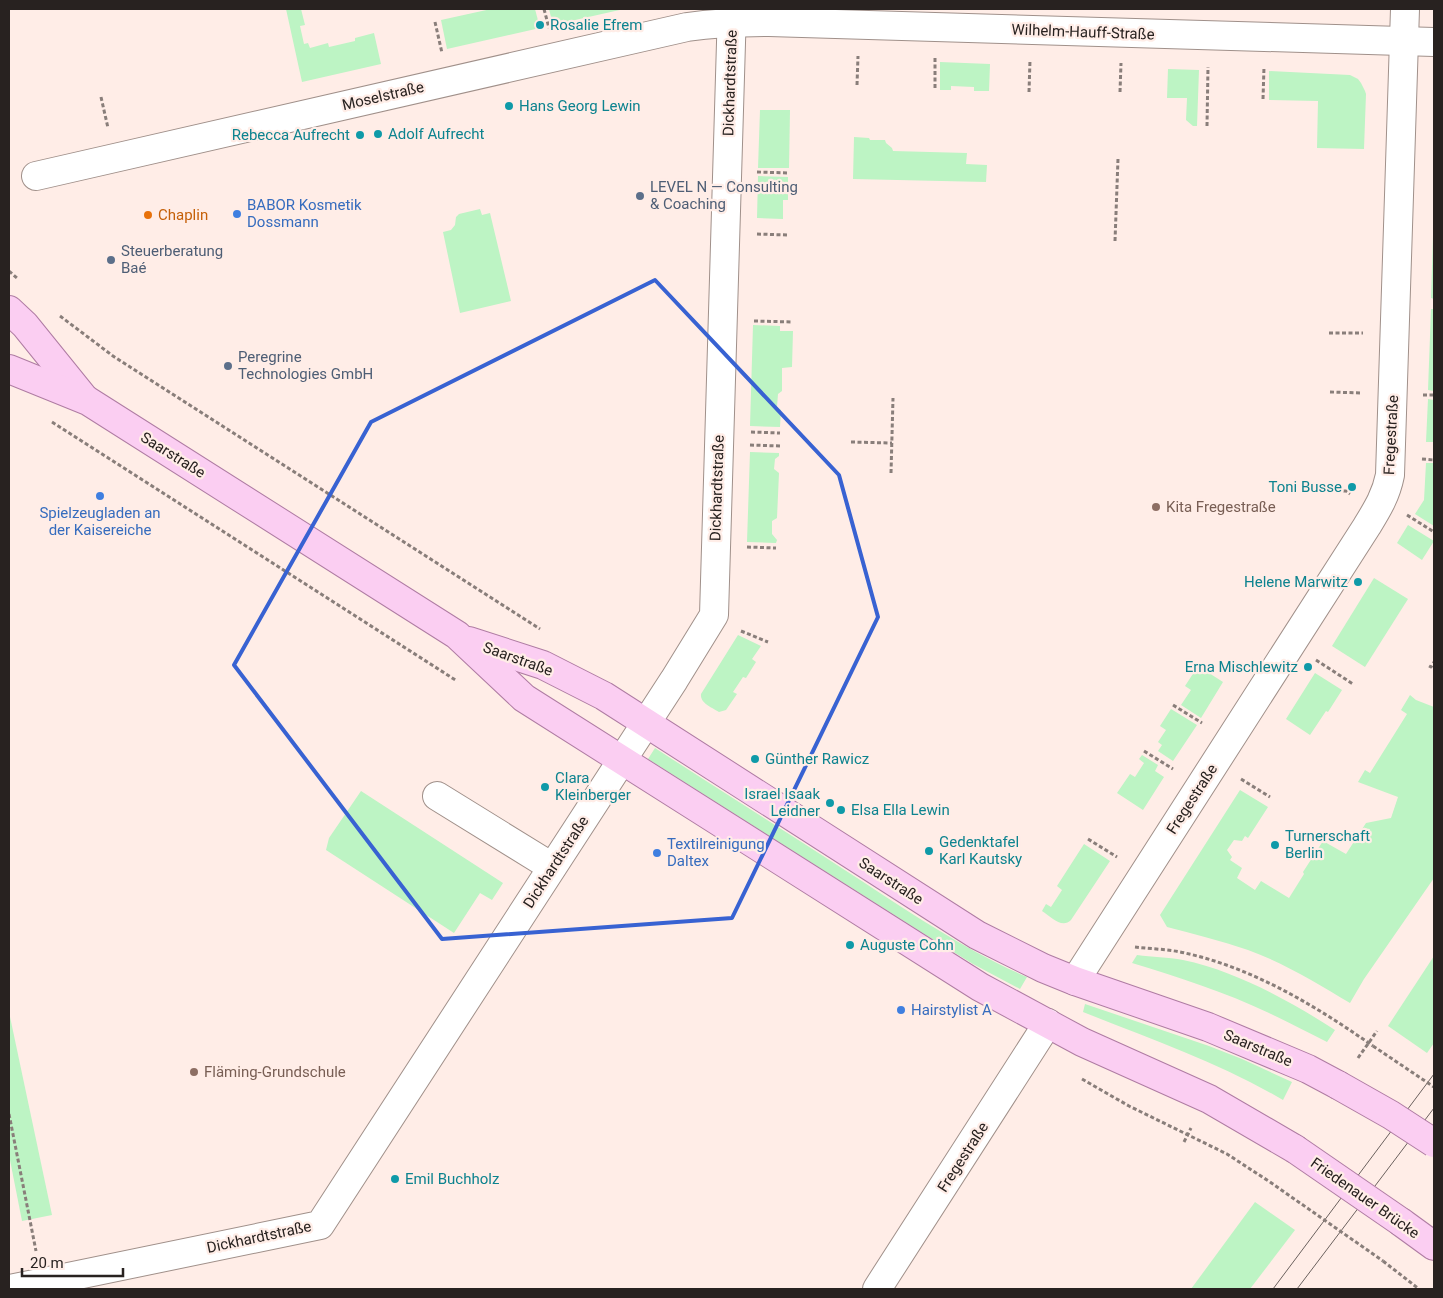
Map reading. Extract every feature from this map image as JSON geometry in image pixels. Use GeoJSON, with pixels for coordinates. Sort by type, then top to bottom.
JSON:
{"type":"FeatureCollection","features":[{"type":"Feature","properties":{"kind":"main road","name":"Saarstraße"},"geometry":{"type":"LineString","coordinates":[[9,310],[25,325],[85,399]]}},
{"type":"Feature","properties":{"kind":"main road","name":"Saarstraße"},"geometry":{"type":"LineString","coordinates":[[9,369],[85,399],[463,639],[524,698],[980,987],[1082,1042],[1209,1099],[1295,1149]]}},
{"type":"Feature","properties":{"kind":"main road","name":"Saarstraße"},"geometry":{"type":"LineString","coordinates":[[463,639],[543,664],[604,696],[976,935],[1028,962],[1075,981],[1208,1027],[1308,1069],[1392,1115],[1434,1143]]}},
{"type":"Feature","properties":{"kind":"main road","name":"Friedenauer Brücke"},"geometry":{"type":"LineString","coordinates":[[1295,1149],[1434,1246]]}},
{"type":"Feature","properties":{"kind":"street","name":"Fregestraße"},"geometry":{"type":"LineString","coordinates":[[1075,981],[1372,517],[1387,489],[1390,475],[1404,9]]}},
{"type":"Feature","properties":{"kind":"street","name":"Wilhelm-Hauff-Straße"},"geometry":{"type":"LineString","coordinates":[[732,15],[769,22],[1434,42]]}},
{"type":"Feature","properties":{"kind":"street","name":"Moselstraße"},"geometry":{"type":"LineString","coordinates":[[36,176],[687,27],[732,15]]}},
{"type":"Feature","properties":{"kind":"street","name":"Dickhardtstraße"},"geometry":{"type":"LineString","coordinates":[[10,1289],[320,1224],[622,760],[714,615],[732,15]]}},
{"type":"Feature","properties":{"kind":"street"},"geometry":{"type":"LineString","coordinates":[[437,796],[552,868]]}},
{"type":"Feature","properties":{"kind":"street","name":"Fregestraße"},"geometry":{"type":"LineString","coordinates":[[877,1289],[1048,1023]]}},
{"type":"Feature","properties":{"kind":"path"},"geometry":{"type":"LineString","coordinates":[[544,9],[549,30]]}},
{"type":"Feature","properties":{"kind":"path"},"geometry":{"type":"LineString","coordinates":[[435,22],[443,55]]}},
{"type":"Feature","properties":{"kind":"path"},"geometry":{"type":"LineString","coordinates":[[857,86],[858,54]]}},
{"type":"Feature","properties":{"kind":"path"},"geometry":{"type":"LineString","coordinates":[[935,88],[936,56]]}},
{"type":"Feature","properties":{"kind":"path"},"geometry":{"type":"LineString","coordinates":[[1029,92],[1030,59]]}},
{"type":"Feature","properties":{"kind":"path"},"geometry":{"type":"LineString","coordinates":[[1120,92],[1121,62]]}},
{"type":"Feature","properties":{"kind":"path"},"geometry":{"type":"LineString","coordinates":[[1207,126],[1208,65]]}},
{"type":"Feature","properties":{"kind":"path"},"geometry":{"type":"LineString","coordinates":[[1263,99],[1264,66]]}},
{"type":"Feature","properties":{"kind":"path"},"geometry":{"type":"LineString","coordinates":[[100,97],[109,131]]}},
{"type":"Feature","properties":{"kind":"path"},"geometry":{"type":"LineString","coordinates":[[1114,241],[1118,160]]}},
{"type":"Feature","properties":{"kind":"path"},"geometry":{"type":"LineString","coordinates":[[753,172],[789,173]]}},
{"type":"Feature","properties":{"kind":"path"},"geometry":{"type":"LineString","coordinates":[[751,233],[786,235]]}},
{"type":"Feature","properties":{"kind":"path"},"geometry":{"type":"LineString","coordinates":[[9,271],[23,284]]}},
{"type":"Feature","properties":{"kind":"path"},"geometry":{"type":"LineString","coordinates":[[57,314],[113,356],[543,631]]}},
{"type":"Feature","properties":{"kind":"path"},"geometry":{"type":"LineString","coordinates":[[748,321],[793,322]]}},
{"type":"Feature","properties":{"kind":"path"},"geometry":{"type":"LineString","coordinates":[[1329,333],[1367,333]]}},
{"type":"Feature","properties":{"kind":"path"},"geometry":{"type":"LineString","coordinates":[[1330,392],[1356,393]]}},
{"type":"Feature","properties":{"kind":"path"},"geometry":{"type":"LineString","coordinates":[[1423,395],[1434,395]]}},
{"type":"Feature","properties":{"kind":"path"},"geometry":{"type":"LineString","coordinates":[[891,473],[893,398]]}},
{"type":"Feature","properties":{"kind":"path"},"geometry":{"type":"LineString","coordinates":[[49,421],[465,686]]}},
{"type":"Feature","properties":{"kind":"path"},"geometry":{"type":"LineString","coordinates":[[746,432],[780,433]]}},
{"type":"Feature","properties":{"kind":"path"},"geometry":{"type":"LineString","coordinates":[[851,442],[892,443]]}},
{"type":"Feature","properties":{"kind":"path"},"geometry":{"type":"LineString","coordinates":[[745,445],[780,446]]}},
{"type":"Feature","properties":{"kind":"path"},"geometry":{"type":"LineString","coordinates":[[1420,459],[1434,460]]}},
{"type":"Feature","properties":{"kind":"path"},"geometry":{"type":"LineString","coordinates":[[1311,490],[1346,491]]}},
{"type":"Feature","properties":{"kind":"path"},"geometry":{"type":"LineString","coordinates":[[1406,514],[1434,532]]}},
{"type":"Feature","properties":{"kind":"path"},"geometry":{"type":"LineString","coordinates":[[742,547],[776,548]]}},
{"type":"Feature","properties":{"kind":"path"},"geometry":{"type":"LineString","coordinates":[[736,629],[768,642]]}},
{"type":"Feature","properties":{"kind":"path"},"geometry":{"type":"LineString","coordinates":[[1429,666],[1431,667],[1434,662]]}},
{"type":"Feature","properties":{"kind":"path"},"geometry":{"type":"LineString","coordinates":[[1321,663],[1354,684]]}},
{"type":"Feature","properties":{"kind":"path"},"geometry":{"type":"LineString","coordinates":[[1173,705],[1199,721]]}},
{"type":"Feature","properties":{"kind":"path"},"geometry":{"type":"LineString","coordinates":[[1144,751],[1170,767]]}},
{"type":"Feature","properties":{"kind":"path"},"geometry":{"type":"LineString","coordinates":[[1245,782],[1270,797]]}},
{"type":"Feature","properties":{"kind":"path"},"geometry":{"type":"LineString","coordinates":[[1088,839],[1114,855]]}},
{"type":"Feature","properties":{"kind":"path"},"geometry":{"type":"LineString","coordinates":[[1127,945],[1184,953],[1252,976],[1301,1000],[1434,1087]]}},
{"type":"Feature","properties":{"kind":"path"},"geometry":{"type":"LineString","coordinates":[[1358,1058],[1377,1030]]}},
{"type":"Feature","properties":{"kind":"path"},"geometry":{"type":"LineString","coordinates":[[1074,1074],[1128,1106],[1227,1154],[1382,1260],[1419,1289]]}},
{"type":"Feature","properties":{"kind":"path"},"geometry":{"type":"LineString","coordinates":[[9,1114],[38,1259]]}},
{"type":"Feature","properties":{"kind":"path"},"geometry":{"type":"LineString","coordinates":[[1184,1142],[1191,1128]]}},
{"type":"Feature","properties":{"kind":"highlighted area"},"geometry":{"type":"Polygon","coordinates":[[[655,280],[839,475],[878,617],[732,918],[442,939],[234,665],[371,422],[655,280]]]}},
{"type":"Feature","properties":{"kind":"green space"},"geometry":{"type":"Polygon","coordinates":[[[286,9],[301,9],[305,25],[300,26],[304,44],[308,43],[310,48],[328,43],[329,47],[355,41],[355,38],[374,33],[381,64],[302,82],[286,9]]]}},
{"type":"Feature","properties":{"kind":"green space"},"geometry":{"type":"Polygon","coordinates":[[[491,9],[535,9],[540,28],[447,49],[441,20],[491,9]]]}},
{"type":"Feature","properties":{"kind":"green space"},"geometry":{"type":"Polygon","coordinates":[[[549,9],[624,9],[553,25],[549,9]]]}},
{"type":"Feature","properties":{"kind":"green space"},"geometry":{"type":"Polygon","coordinates":[[[940,62],[990,64],[989,91],[974,91],[974,87],[951,86],[951,90],[940,90],[940,62]]]}},
{"type":"Feature","properties":{"kind":"green space"},"geometry":{"type":"Polygon","coordinates":[[[1168,69],[1199,70],[1197,126],[1193,126],[1186,120],[1187,98],[1167,98],[1168,69]]]}},
{"type":"Feature","properties":{"kind":"green space"},"geometry":{"type":"Polygon","coordinates":[[[1269,71],[1350,75],[1358,79],[1366,94],[1364,149],[1317,148],[1318,101],[1269,100],[1269,71]]]}},
{"type":"Feature","properties":{"kind":"green space"},"geometry":{"type":"Polygon","coordinates":[[[760,110],[790,110],[789,168],[758,168],[760,110]]]}},
{"type":"Feature","properties":{"kind":"green space"},"geometry":{"type":"Polygon","coordinates":[[[854,137],[885,140],[893,151],[967,153],[966,164],[987,165],[986,182],[853,179],[854,137]]]}},
{"type":"Feature","properties":{"kind":"green space"},"geometry":{"type":"Polygon","coordinates":[[[758,176],[788,177],[788,200],[783,200],[783,219],[757,218],[758,176]]]}},
{"type":"Feature","properties":{"kind":"green space"},"geometry":{"type":"Polygon","coordinates":[[[1434,205],[1434,299],[1431,298],[1434,205]]]}},
{"type":"Feature","properties":{"kind":"green space"},"geometry":{"type":"Polygon","coordinates":[[[480,209],[482,215],[490,213],[511,301],[460,313],[443,232],[451,230],[459,214],[480,209]]]}},
{"type":"Feature","properties":{"kind":"green space"},"geometry":{"type":"Polygon","coordinates":[[[1431,309],[1434,309],[1434,391],[1428,390],[1431,309]]]}},
{"type":"Feature","properties":{"kind":"green space"},"geometry":{"type":"Polygon","coordinates":[[[753,325],[780,326],[780,331],[793,331],[792,367],[782,368],[782,391],[778,394],[777,407],[781,410],[780,427],[750,426],[753,325]]]}},
{"type":"Feature","properties":{"kind":"green space"},"geometry":{"type":"Polygon","coordinates":[[[1428,399],[1434,400],[1434,442],[1426,442],[1428,399]]]}},
{"type":"Feature","properties":{"kind":"green space"},"geometry":{"type":"Polygon","coordinates":[[[750,452],[779,453],[779,456],[775,459],[774,469],[779,473],[777,518],[772,521],[772,534],[777,540],[776,543],[747,542],[750,452]]]}},
{"type":"Feature","properties":{"kind":"green space"},"geometry":{"type":"Polygon","coordinates":[[[1426,463],[1434,463],[1434,526],[1415,514],[1424,500],[1426,463]]]}},
{"type":"Feature","properties":{"kind":"green space"},"geometry":{"type":"Polygon","coordinates":[[[1408,525],[1434,541],[1422,560],[1397,543],[1408,525]]]}},
{"type":"Feature","properties":{"kind":"green space"},"geometry":{"type":"Polygon","coordinates":[[[1374,578],[1408,599],[1365,667],[1332,646],[1374,578]]]}},
{"type":"Feature","properties":{"kind":"green space"},"geometry":{"type":"Polygon","coordinates":[[[738,635],[761,646],[752,659],[756,662],[746,678],[743,677],[733,692],[737,694],[726,710],[719,712],[702,700],[701,694],[738,635]]]}},
{"type":"Feature","properties":{"kind":"green space"},"geometry":{"type":"Polygon","coordinates":[[[1198,666],[1223,682],[1201,718],[1181,705],[1191,690],[1185,686],[1198,666]]]}},
{"type":"Feature","properties":{"kind":"green space"},"geometry":{"type":"Polygon","coordinates":[[[1315,673],[1342,690],[1310,735],[1286,719],[1315,673]]]}},
{"type":"Feature","properties":{"kind":"green space"},"geometry":{"type":"Polygon","coordinates":[[[1410,695],[1416,700],[1434,707],[1434,878],[1364,979],[1350,1003],[1300,974],[1261,955],[1167,927],[1160,915],[1240,790],[1268,807],[1248,838],[1245,836],[1242,841],[1234,840],[1227,850],[1232,857],[1230,860],[1242,868],[1237,878],[1255,890],[1261,881],[1289,898],[1323,841],[1346,854],[1366,823],[1391,818],[1398,797],[1358,782],[1365,770],[1370,773],[1407,714],[1401,710],[1410,695]]]}},
{"type":"Feature","properties":{"kind":"green space"},"geometry":{"type":"Polygon","coordinates":[[[1171,709],[1197,725],[1173,761],[1158,751],[1162,745],[1158,742],[1166,730],[1160,726],[1171,709]]]}},
{"type":"Feature","properties":{"kind":"green space"},"geometry":{"type":"Polygon","coordinates":[[[655,748],[939,930],[983,956],[1027,977],[1020,989],[973,964],[926,935],[648,759],[655,748]]]}},
{"type":"Feature","properties":{"kind":"green space"},"geometry":{"type":"Polygon","coordinates":[[[1142,755],[1158,765],[1155,771],[1164,777],[1143,810],[1117,793],[1130,774],[1135,777],[1144,763],[1139,759],[1142,755]]]}},
{"type":"Feature","properties":{"kind":"green space"},"geometry":{"type":"Polygon","coordinates":[[[361,791],[503,883],[492,900],[480,893],[454,933],[326,850],[329,838],[361,791]]]}},
{"type":"Feature","properties":{"kind":"green space"},"geometry":{"type":"Polygon","coordinates":[[[1084,844],[1110,861],[1071,920],[1060,923],[1042,911],[1046,904],[1051,907],[1062,890],[1057,886],[1084,844]]]}},
{"type":"Feature","properties":{"kind":"green space"},"geometry":{"type":"Polygon","coordinates":[[[1137,955],[1183,960],[1223,971],[1262,988],[1300,1008],[1335,1030],[1327,1042],[1236,998],[1132,963],[1137,955]]]}},
{"type":"Feature","properties":{"kind":"green space"},"geometry":{"type":"Polygon","coordinates":[[[1434,956],[1434,1043],[1427,1053],[1388,1026],[1434,956]]]}},
{"type":"Feature","properties":{"kind":"green space"},"geometry":{"type":"Polygon","coordinates":[[[1085,1004],[1209,1046],[1292,1082],[1283,1100],[1210,1063],[1083,1012],[1085,1004]]]}},
{"type":"Feature","properties":{"kind":"green space"},"geometry":{"type":"Polygon","coordinates":[[[9,1012],[52,1215],[22,1221],[9,1155],[9,1012]]]}},
{"type":"Feature","properties":{"kind":"green space"},"geometry":{"type":"Polygon","coordinates":[[[1255,1202],[1295,1230],[1250,1289],[1191,1289],[1255,1202]]]}},
{"type":"Feature","properties":{"kind":"tram line"},"geometry":{"type":"LineString","coordinates":[[1273,1289],[1434,1074]]}},
{"type":"Feature","properties":{"kind":"tram line"},"geometry":{"type":"LineString","coordinates":[[1297,1289],[1434,1108]]}},
{"type":"Feature","properties":{"kind":"place","name":"Rosalie Efrem"},"geometry":{"type":"Point","coordinates":[540,25]}},
{"type":"Feature","properties":{"kind":"place","name":"Hans Georg Lewin"},"geometry":{"type":"Point","coordinates":[509,106]}},
{"type":"Feature","properties":{"kind":"place","name":"Adolf Aufrecht"},"geometry":{"type":"Point","coordinates":[378,134]}},
{"type":"Feature","properties":{"kind":"place","name":"Rebecca Aufrecht"},"geometry":{"type":"Point","coordinates":[360,135]}},
{"type":"Feature","properties":{"kind":"place","name":"LEVEL N — Consulting & Coaching"},"geometry":{"type":"Point","coordinates":[640,196]}},
{"type":"Feature","properties":{"kind":"place","name":"BABOR Kosmetik Dossmann"},"geometry":{"type":"Point","coordinates":[237,214]}},
{"type":"Feature","properties":{"kind":"place","name":"Chaplin"},"geometry":{"type":"Point","coordinates":[148,215]}},
{"type":"Feature","properties":{"kind":"place","name":"Steuerberatung Baé"},"geometry":{"type":"Point","coordinates":[111,260]}},
{"type":"Feature","properties":{"kind":"place","name":"Peregrine Technologies GmbH"},"geometry":{"type":"Point","coordinates":[228,366]}},
{"type":"Feature","properties":{"kind":"place","name":"Toni Busse"},"geometry":{"type":"Point","coordinates":[1352,487]}},
{"type":"Feature","properties":{"kind":"place","name":"Spielzeugladen an der Kaisereiche"},"geometry":{"type":"Point","coordinates":[100,496]}},
{"type":"Feature","properties":{"kind":"place","name":"Kita Fregestraße"},"geometry":{"type":"Point","coordinates":[1156,507]}},
{"type":"Feature","properties":{"kind":"place","name":"Helene Marwitz"},"geometry":{"type":"Point","coordinates":[1358,582]}},
{"type":"Feature","properties":{"kind":"place","name":"Erna Mischlewitz"},"geometry":{"type":"Point","coordinates":[1308,667]}},
{"type":"Feature","properties":{"kind":"place","name":"Günther Rawicz"},"geometry":{"type":"Point","coordinates":[755,759]}},
{"type":"Feature","properties":{"kind":"place","name":"Clara Kleinberger"},"geometry":{"type":"Point","coordinates":[545,787]}},
{"type":"Feature","properties":{"kind":"place","name":"Israel Isaak Leidner"},"geometry":{"type":"Point","coordinates":[830,803]}},
{"type":"Feature","properties":{"kind":"place","name":"Elsa Ella Lewin"},"geometry":{"type":"Point","coordinates":[841,810]}},
{"type":"Feature","properties":{"kind":"place","name":"Turnerschaft Berlin"},"geometry":{"type":"Point","coordinates":[1275,845]}},
{"type":"Feature","properties":{"kind":"place","name":"Gedenktafel Karl Kautsky"},"geometry":{"type":"Point","coordinates":[929,851]}},
{"type":"Feature","properties":{"kind":"place","name":"Textilreinigung Daltex"},"geometry":{"type":"Point","coordinates":[657,853]}},
{"type":"Feature","properties":{"kind":"place","name":"Auguste Cohn"},"geometry":{"type":"Point","coordinates":[850,945]}},
{"type":"Feature","properties":{"kind":"place","name":"Hairstylist A"},"geometry":{"type":"Point","coordinates":[901,1010]}},
{"type":"Feature","properties":{"kind":"place","name":"Fläming-Grundschule"},"geometry":{"type":"Point","coordinates":[194,1072]}},
{"type":"Feature","properties":{"kind":"place","name":"Emil Buchholz"},"geometry":{"type":"Point","coordinates":[395,1179]}}]}
